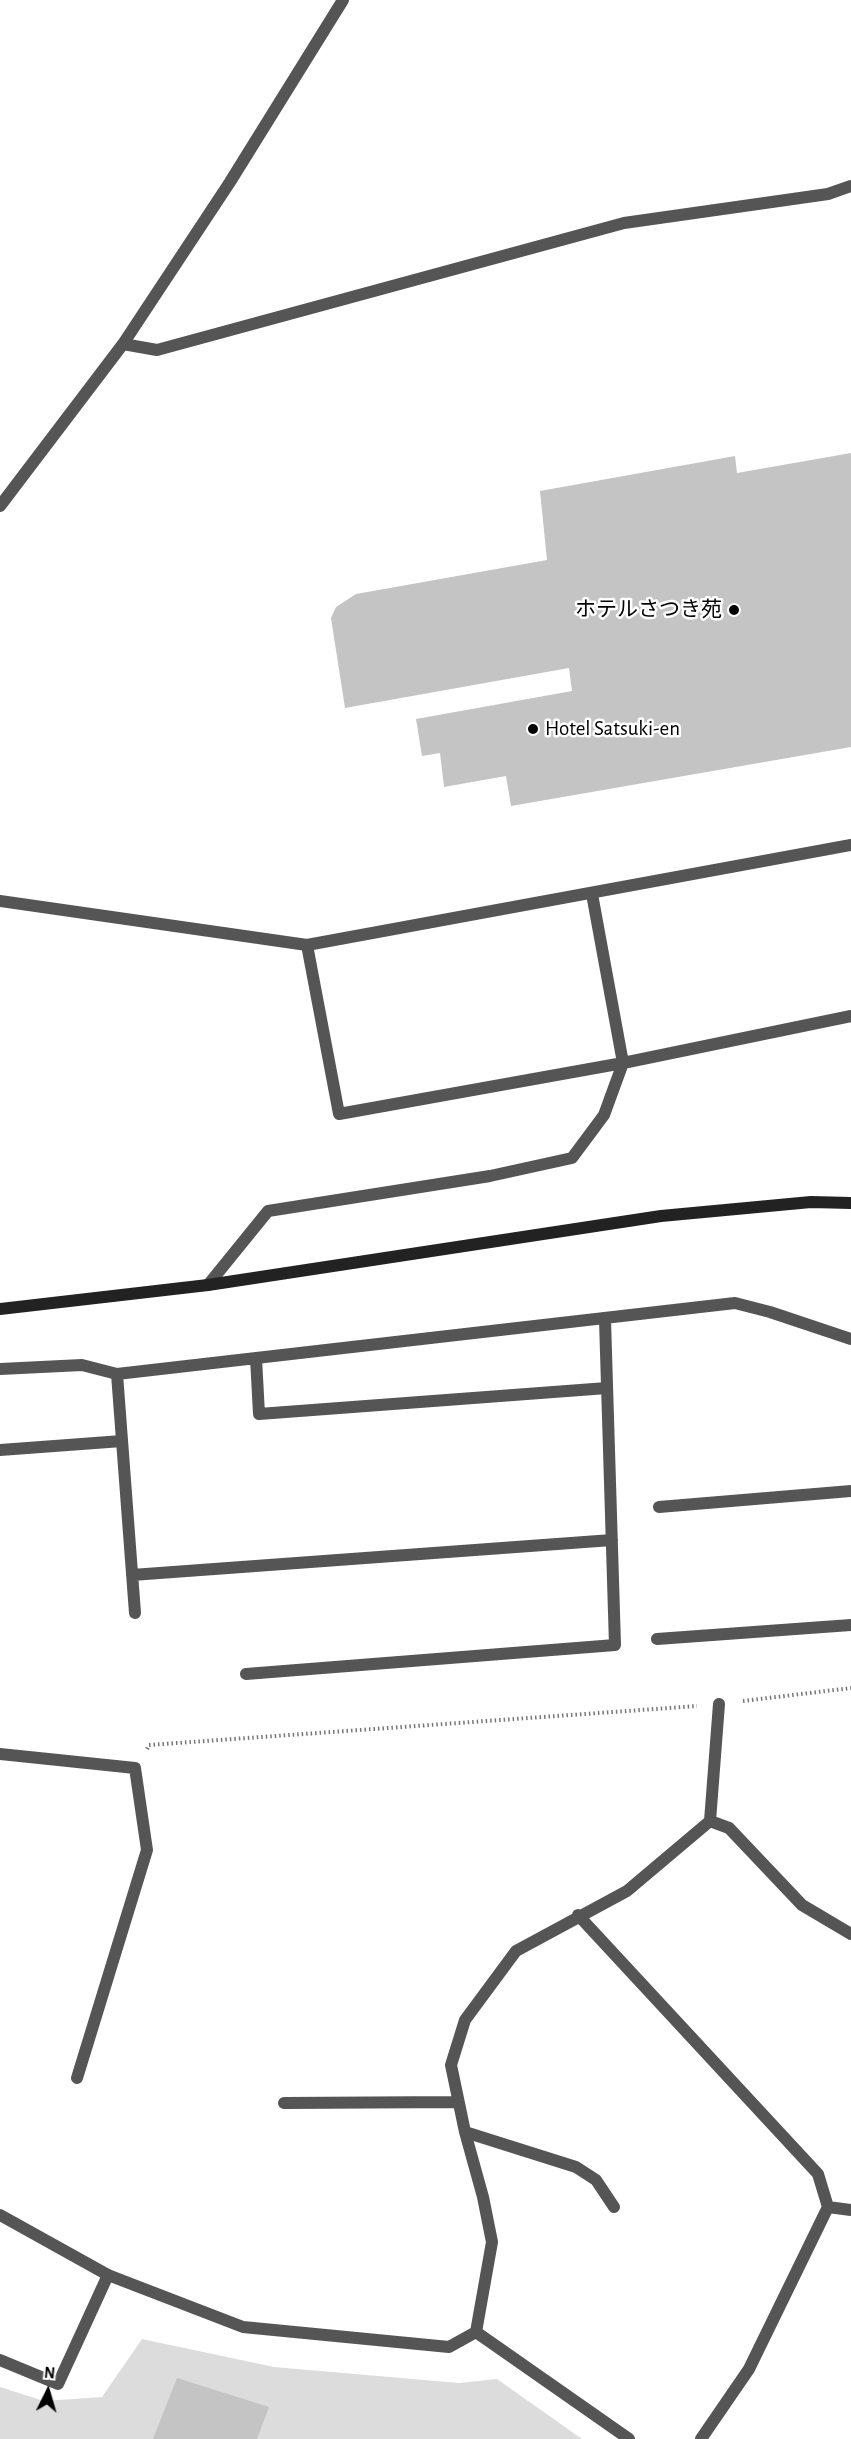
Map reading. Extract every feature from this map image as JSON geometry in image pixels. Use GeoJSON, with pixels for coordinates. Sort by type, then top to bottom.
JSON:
{"type":"FeatureCollection","features":[{"type":"Feature","properties":{"kind":"street"},"geometry":{"type":"LineString","coordinates":[[0,506],[123,344],[230,182],[343,0]]}},
{"type":"Feature","properties":{"kind":"street"},"geometry":{"type":"LineString","coordinates":[[123,344],[157,350],[624,223],[828,194],[851,186]]}},
{"type":"Feature","properties":{"kind":"street"},"geometry":{"type":"LineString","coordinates":[[0,901],[307,945],[851,845]]}},
{"type":"Feature","properties":{"kind":"street"},"geometry":{"type":"LineString","coordinates":[[208,1285],[268,1211],[490,1176],[572,1158],[604,1115],[623,1063],[592,894]]}},
{"type":"Feature","properties":{"kind":"street"},"geometry":{"type":"LineString","coordinates":[[307,945],[339,1114],[623,1063],[851,1016]]}},
{"type":"Feature","properties":{"kind":"street"},"geometry":{"type":"LineString","coordinates":[[0,1309],[208,1285],[661,1216],[811,1202],[851,1203]]}},
{"type":"Feature","properties":{"kind":"street"},"geometry":{"type":"LineString","coordinates":[[0,1369],[81,1365],[117,1374],[605,1320],[735,1303],[851,1339]]}},
{"type":"Feature","properties":{"kind":"street"},"geometry":{"type":"LineString","coordinates":[[246,1674],[615,1645],[605,1320]]}},
{"type":"Feature","properties":{"kind":"street"},"geometry":{"type":"LineString","coordinates":[[256,1358],[259,1414],[607,1388]]}},
{"type":"Feature","properties":{"kind":"street"},"geometry":{"type":"LineString","coordinates":[[117,1374],[135,1613]]}},
{"type":"Feature","properties":{"kind":"street"},"geometry":{"type":"LineString","coordinates":[[0,1450],[122,1441]]}},
{"type":"Feature","properties":{"kind":"street"},"geometry":{"type":"LineString","coordinates":[[659,1507],[851,1491]]}},
{"type":"Feature","properties":{"kind":"street"},"geometry":{"type":"LineString","coordinates":[[132,1575],[612,1540]]}},
{"type":"Feature","properties":{"kind":"street"},"geometry":{"type":"LineString","coordinates":[[657,1639],[851,1625]]}},
{"type":"Feature","properties":{"kind":"street"},"geometry":{"type":"LineString","coordinates":[[476,2332],[492,2242],[451,2065],[465,2020],[516,1951],[578,1915],[627,1891],[710,1821],[719,1704]]}},
{"type":"Feature","properties":{"kind":"street"},"geometry":{"type":"LineString","coordinates":[[0,1754],[135,1768],[147,1850],[77,2078]]}},
{"type":"Feature","properties":{"kind":"street"},"geometry":{"type":"LineString","coordinates":[[710,1821],[729,1828],[802,1905],[851,1934]]}},
{"type":"Feature","properties":{"kind":"street"},"geometry":{"type":"LineString","coordinates":[[578,1915],[818,2174],[828,2207],[749,2369],[701,2439]]}},
{"type":"Feature","properties":{"kind":"street"},"geometry":{"type":"LineString","coordinates":[[284,2103],[458,2102]]}},
{"type":"Feature","properties":{"kind":"street"},"geometry":{"type":"LineString","coordinates":[[465,2132],[576,2167],[596,2180],[614,2207]]}},
{"type":"Feature","properties":{"kind":"street"},"geometry":{"type":"LineString","coordinates":[[828,2207],[851,2210]]}},
{"type":"Feature","properties":{"kind":"street"},"geometry":{"type":"LineString","coordinates":[[0,2215],[108,2275],[243,2327],[449,2347],[476,2332]]}},
{"type":"Feature","properties":{"kind":"street"},"geometry":{"type":"LineString","coordinates":[[0,2360],[58,2384],[108,2275]]}},
{"type":"Feature","properties":{"kind":"street"},"geometry":{"type":"LineString","coordinates":[[476,2332],[629,2439]]}},
{"type":"Feature","properties":{"kind":"path"},"geometry":{"type":"LineString","coordinates":[[135,1768],[149,1746],[719,1704],[851,1688]]}},
{"type":"Feature","properties":{"kind":"shaded area"},"geometry":{"type":"Polygon","coordinates":[[[142,2339],[274,2367],[459,2383],[497,2379],[582,2439],[0,2439],[0,2387],[44,2401],[102,2397],[142,2339]]]}},
{"type":"Feature","properties":{"kind":"building"},"geometry":{"type":"Polygon","coordinates":[[[851,453],[851,747],[511,806],[506,776],[444,787],[440,753],[422,756],[416,719],[572,691],[569,668],[345,708],[331,618],[336,607],[356,594],[547,560],[540,491],[735,456],[737,473],[851,453]]]}},
{"type":"Feature","properties":{"kind":"building"},"geometry":{"type":"Polygon","coordinates":[[[177,2378],[269,2407],[257,2439],[153,2439],[177,2378]]]}},
{"type":"Feature","properties":{"kind":"place","name":"ホテルさつき苑"},"geometry":{"type":"Point","coordinates":[734,610]}},
{"type":"Feature","properties":{"kind":"place","name":"Hotel Satsuki-en"},"geometry":{"type":"Point","coordinates":[533,729]}}]}
